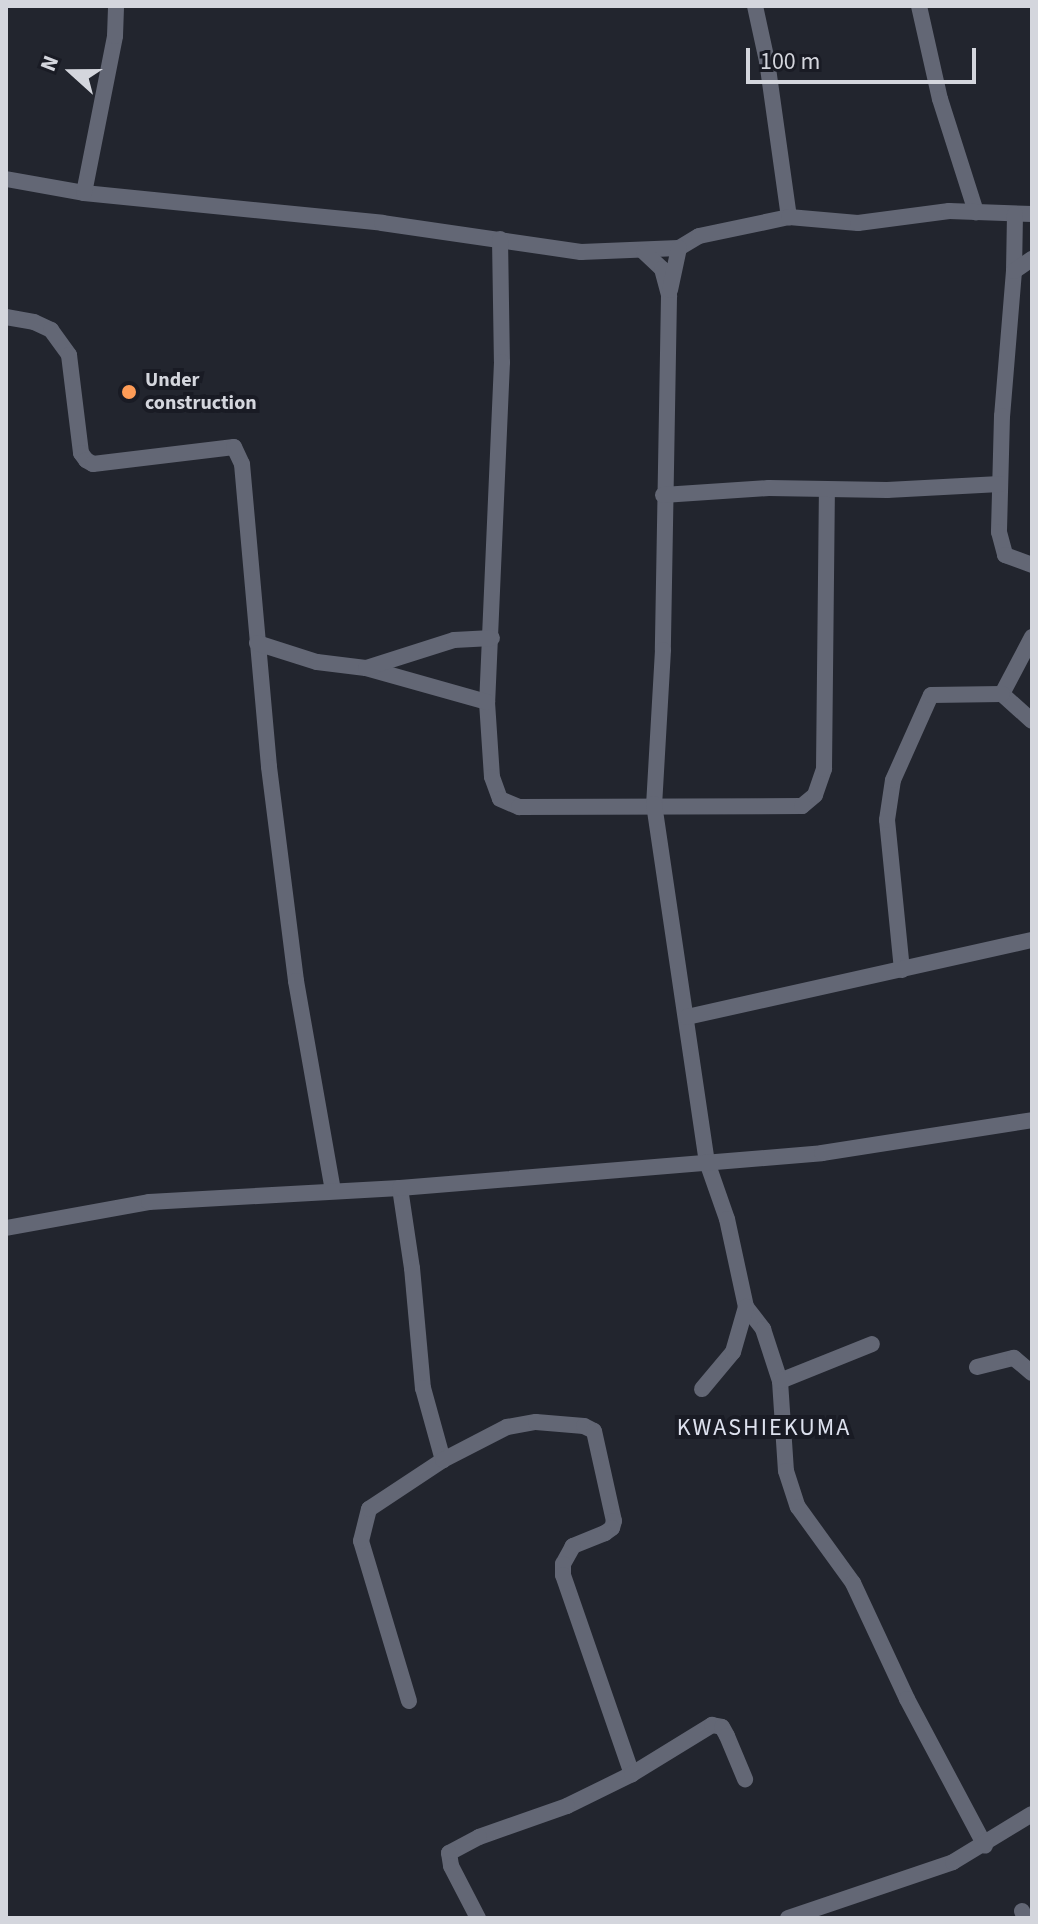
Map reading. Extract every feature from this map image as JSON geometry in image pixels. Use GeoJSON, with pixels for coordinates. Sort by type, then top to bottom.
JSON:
{"type":"FeatureCollection","features":[{"type":"Feature","properties":{"kind":"street"},"geometry":{"type":"LineString","coordinates":[[84,193],[115,36],[116,6]]}},
{"type":"Feature","properties":{"kind":"street"},"geometry":{"type":"LineString","coordinates":[[755,6],[767,61],[789,217]]}},
{"type":"Feature","properties":{"kind":"street"},"geometry":{"type":"LineString","coordinates":[[919,6],[940,99],[976,212]]}},
{"type":"Feature","properties":{"kind":"street"},"geometry":{"type":"LineString","coordinates":[[6,179],[84,193],[382,223],[581,252],[644,252],[679,248],[699,236],[789,217],[858,223],[949,211],[1023,214],[1014,271],[1002,416],[1001,546],[1005,555],[1032,565]]}},
{"type":"Feature","properties":{"kind":"street"},"geometry":{"type":"LineString","coordinates":[[500,239],[502,362],[487,702],[492,777],[500,799],[509,804],[802,806],[821,786],[824,769],[827,491]]}},
{"type":"Feature","properties":{"kind":"street"},"geometry":{"type":"LineString","coordinates":[[679,248],[669,296],[663,495],[663,650],[654,804],[707,1162],[727,1219],[746,1307],[763,1329],[780,1381],[786,1471],[798,1507],[821,1544],[853,1583],[907,1699],[985,1846]]}},
{"type":"Feature","properties":{"kind":"street"},"geometry":{"type":"LineString","coordinates":[[644,252],[662,269],[669,296]]}},
{"type":"Feature","properties":{"kind":"street"},"geometry":{"type":"LineString","coordinates":[[1014,271],[1032,259]]}},
{"type":"Feature","properties":{"kind":"street"},"geometry":{"type":"LineString","coordinates":[[6,317],[34,322],[51,330],[69,355],[81,453],[93,464],[234,447],[243,473],[257,643],[296,981],[333,1191]]}},
{"type":"Feature","properties":{"kind":"street"},"geometry":{"type":"LineString","coordinates":[[663,495],[769,488],[827,491],[1000,484]]}},
{"type":"Feature","properties":{"kind":"street"},"geometry":{"type":"LineString","coordinates":[[1002,694],[1032,637]]}},
{"type":"Feature","properties":{"kind":"street"},"geometry":{"type":"LineString","coordinates":[[366,668],[454,640],[492,638]]}},
{"type":"Feature","properties":{"kind":"street"},"geometry":{"type":"LineString","coordinates":[[257,643],[317,662],[366,668],[487,702]]}},
{"type":"Feature","properties":{"kind":"street"},"geometry":{"type":"LineString","coordinates":[[902,970],[887,820],[893,780],[931,695],[1002,694],[1032,721]]}},
{"type":"Feature","properties":{"kind":"street"},"geometry":{"type":"LineString","coordinates":[[687,1017],[1032,940]]}},
{"type":"Feature","properties":{"kind":"street"},"geometry":{"type":"LineString","coordinates":[[6,1228],[149,1202],[400,1188],[822,1153],[1032,1120]]}},
{"type":"Feature","properties":{"kind":"street"},"geometry":{"type":"LineString","coordinates":[[400,1188],[412,1268],[423,1388],[443,1460]]}},
{"type":"Feature","properties":{"kind":"street"},"geometry":{"type":"LineString","coordinates":[[702,1389],[733,1352],[746,1307]]}},
{"type":"Feature","properties":{"kind":"street"},"geometry":{"type":"LineString","coordinates":[[780,1381],[872,1344]]}},
{"type":"Feature","properties":{"kind":"street"},"geometry":{"type":"LineString","coordinates":[[977,1367],[1014,1358],[1032,1373]]}},
{"type":"Feature","properties":{"kind":"street"},"geometry":{"type":"LineString","coordinates":[[409,1701],[361,1541],[361,1531],[369,1509],[443,1460],[522,1423],[584,1426],[594,1431],[614,1521],[605,1533],[573,1546],[563,1564],[563,1575],[632,1774]]}},
{"type":"Feature","properties":{"kind":"street"},"geometry":{"type":"LineString","coordinates":[[478,1918],[451,1866],[449,1853],[479,1837],[567,1806],[632,1774],[712,1725],[722,1727],[745,1779]]}},
{"type":"Feature","properties":{"kind":"street"},"geometry":{"type":"LineString","coordinates":[[788,1918],[938,1867],[985,1846],[1032,1814]]}},
{"type":"Feature","properties":{"kind":"place","name":"Under construction"},"geometry":{"type":"Point","coordinates":[129,392]}},
{"type":"Feature","properties":{"kind":"district","name":"KWASHIEKUMA"},"geometry":{"type":"Point","coordinates":[764,1428]}}]}
